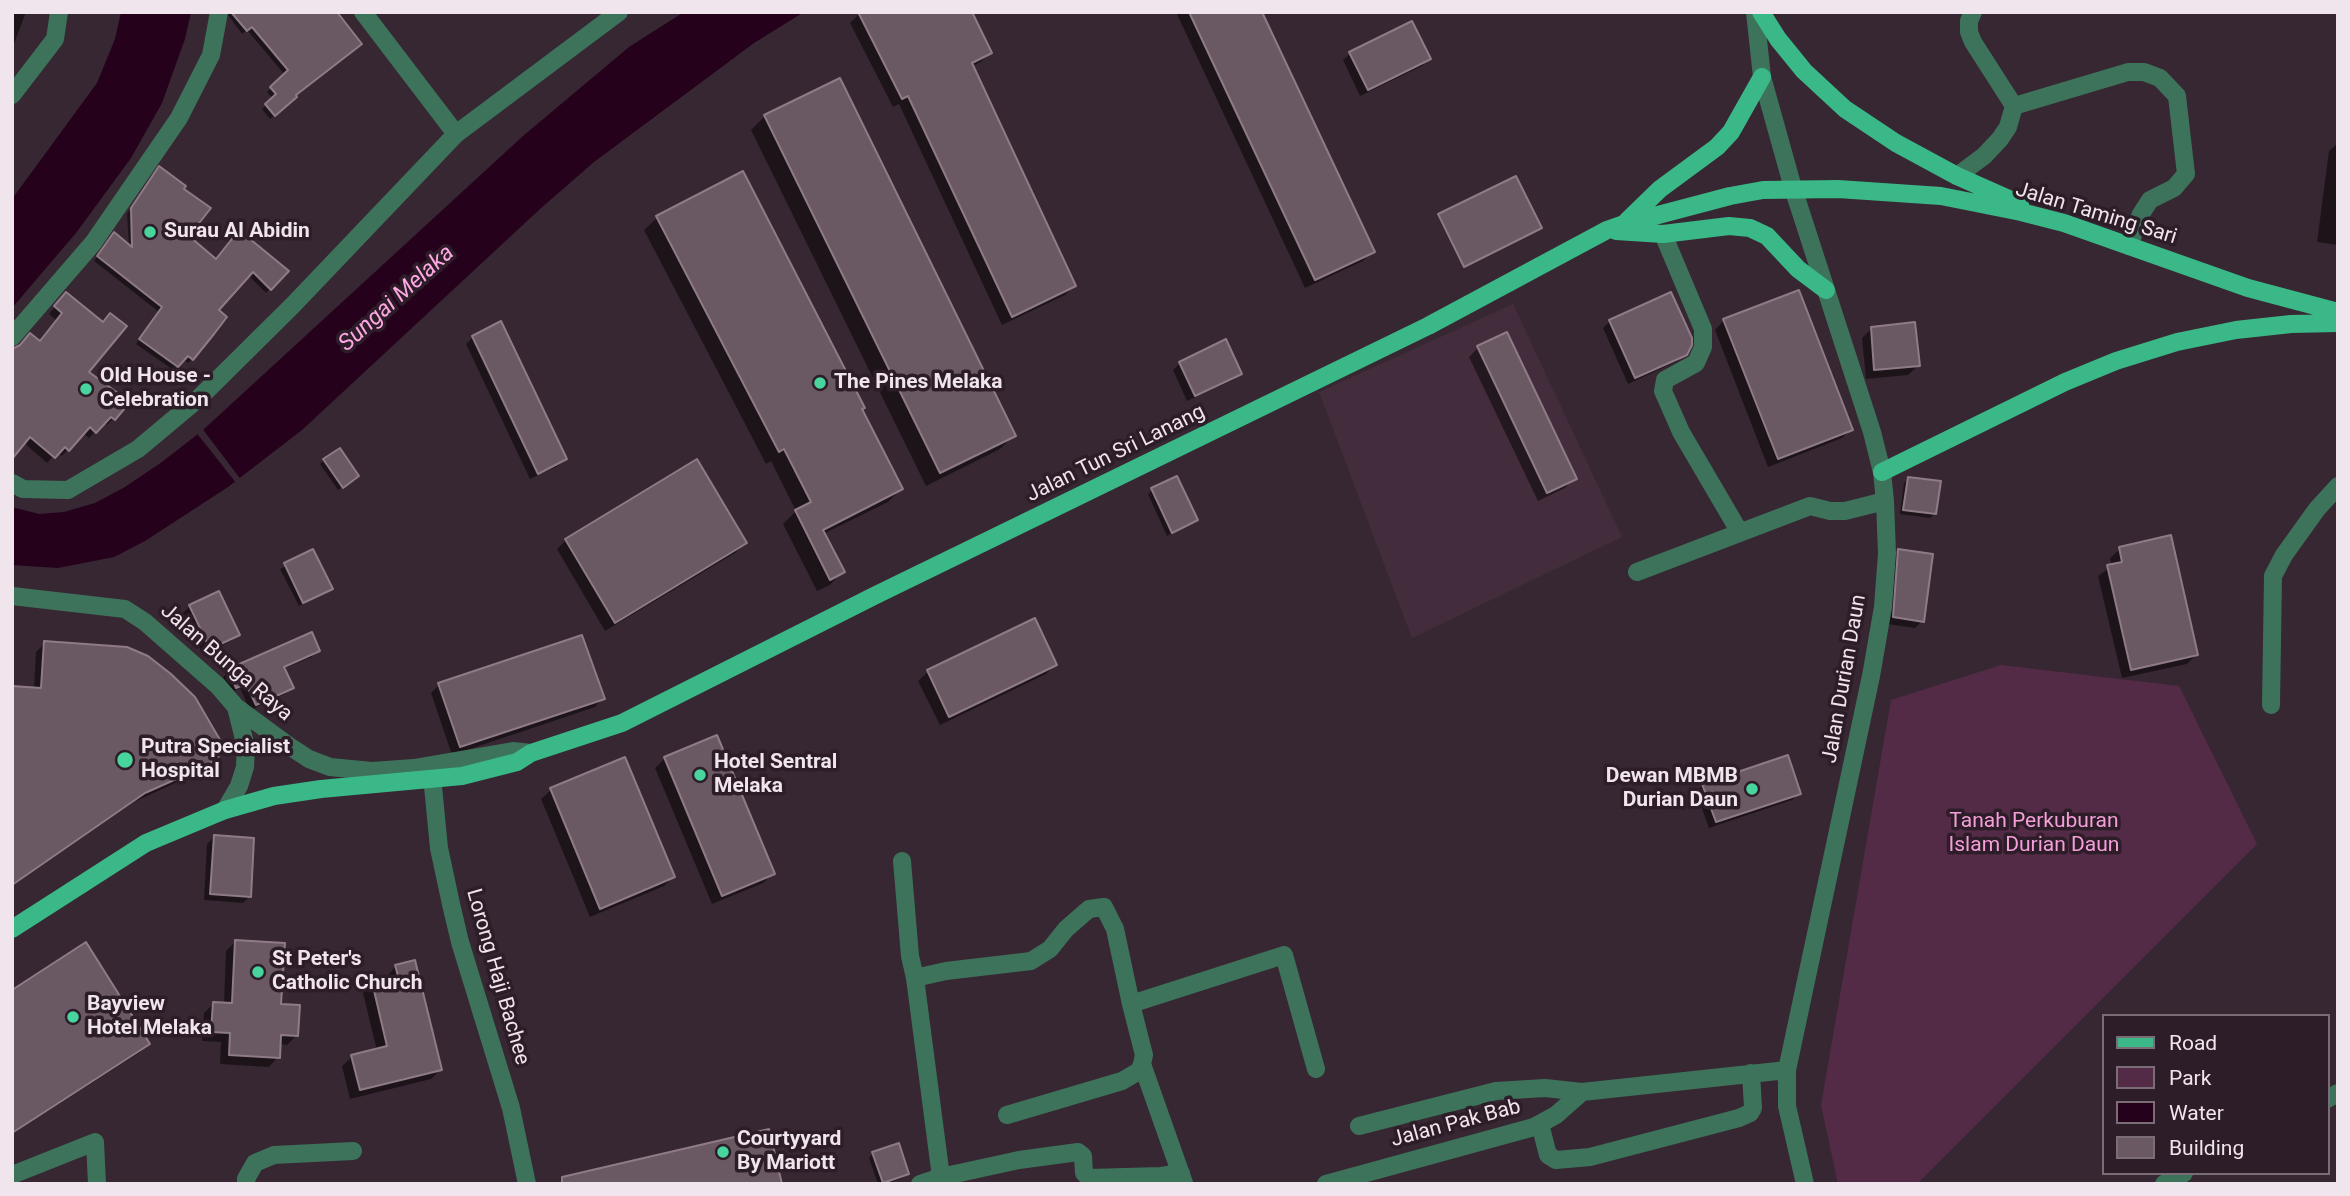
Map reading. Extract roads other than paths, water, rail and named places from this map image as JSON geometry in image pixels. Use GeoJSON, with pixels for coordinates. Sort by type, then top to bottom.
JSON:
{"type":"FeatureCollection","features":[{"type":"Feature","properties":{"kind":"main road"},"geometry":{"type":"LineString","coordinates":[[1761,12],[1778,39],[1804,71],[1845,110],[1896,144],[1957,176],[2064,223]]}},
{"type":"Feature","properties":{"kind":"main road"},"geometry":{"type":"LineString","coordinates":[[1616,227],[1724,139],[1741,117],[1762,77]]}},
{"type":"Feature","properties":{"kind":"main road","name":"Jalan Taming Sari"},"geometry":{"type":"LineString","coordinates":[[1793,188],[1892,191],[1941,196],[2021,212],[2064,223],[2248,288],[2338,312]]}},
{"type":"Feature","properties":{"kind":"main road","name":"Jalan Tun Sri Lanang"},"geometry":{"type":"LineString","coordinates":[[12,929],[146,843],[225,810],[274,796],[433,773],[463,776],[517,762],[531,753],[622,723],[1427,326],[1616,227],[1730,196],[1793,188]]}},
{"type":"Feature","properties":{"kind":"main road"},"geometry":{"type":"LineString","coordinates":[[1616,227],[1663,234],[1729,226],[1750,228],[1767,236],[1798,269],[1826,290]]}},
{"type":"Feature","properties":{"kind":"main road"},"geometry":{"type":"LineString","coordinates":[[1882,472],[2065,382],[2116,361],[2177,342],[2236,330],[2291,324],[2338,323]]}},
{"type":"Feature","properties":{"kind":"street"},"geometry":{"type":"LineString","coordinates":[[12,95],[55,39],[59,12]]}},
{"type":"Feature","properties":{"kind":"street"},"geometry":{"type":"LineString","coordinates":[[12,337],[93,243],[179,118],[211,55],[219,12]]}},
{"type":"Feature","properties":{"kind":"street"},"geometry":{"type":"LineString","coordinates":[[363,12],[456,134]]}},
{"type":"Feature","properties":{"kind":"street","name":"Jalan Durian Daun"},"geometry":{"type":"LineString","coordinates":[[1755,12],[1762,77],[1793,188],[1860,390],[1882,472],[1885,501],[1887,554],[1883,607],[1871,676],[1787,1070],[1787,1106],[1805,1184]]}},
{"type":"Feature","properties":{"kind":"street"},"geometry":{"type":"LineString","coordinates":[[1957,176],[1984,156],[2000,139],[2008,127],[2014,106],[1973,42],[1969,32],[1969,21],[1973,12]]}},
{"type":"Feature","properties":{"kind":"street"},"geometry":{"type":"LineString","coordinates":[[12,483],[23,489],[68,490],[138,449],[175,420],[292,306],[456,134],[611,14]]}},
{"type":"Feature","properties":{"kind":"street"},"geometry":{"type":"LineString","coordinates":[[2014,106],[2128,72],[2144,72],[2160,78],[2176,96],[2186,174],[2174,188],[2150,200],[2141,214],[2129,246]]}},
{"type":"Feature","properties":{"kind":"street"},"geometry":{"type":"LineString","coordinates":[[1663,234],[1703,328],[1703,347],[1696,363],[1665,380],[1663,391],[1681,432],[1738,531]]}},
{"type":"Feature","properties":{"kind":"street"},"geometry":{"type":"LineString","coordinates":[[2271,705],[2273,576],[2284,555],[2317,509],[2338,486]]}},
{"type":"Feature","properties":{"kind":"street"},"geometry":{"type":"LineString","coordinates":[[1637,572],[1738,531],[1810,506],[1844,511],[1885,501]]}},
{"type":"Feature","properties":{"kind":"street","name":"Jalan Bunga Raya"},"geometry":{"type":"LineString","coordinates":[[12,596],[125,609],[145,622],[218,686],[236,707],[309,759],[330,767],[433,773],[513,751],[531,753]]}},
{"type":"Feature","properties":{"kind":"street"},"geometry":{"type":"LineString","coordinates":[[225,810],[239,786],[245,767],[246,747],[236,707]]}},
{"type":"Feature","properties":{"kind":"street","name":"Lorong Haji Bachee"},"geometry":{"type":"LineString","coordinates":[[433,773],[439,848],[451,904],[510,1108],[527,1184]]}},
{"type":"Feature","properties":{"kind":"street"},"geometry":{"type":"LineString","coordinates":[[902,861],[910,956],[941,1177]]}},
{"type":"Feature","properties":{"kind":"street"},"geometry":{"type":"LineString","coordinates":[[915,978],[946,971],[1031,961],[1050,949],[1066,929],[1089,909],[1104,907],[1115,929],[1130,1004],[1144,1055],[1139,1071],[1122,1081],[1007,1115]]}},
{"type":"Feature","properties":{"kind":"street"},"geometry":{"type":"LineString","coordinates":[[1130,1004],[1283,955],[1316,1069]]}},
{"type":"Feature","properties":{"kind":"street"},"geometry":{"type":"LineString","coordinates":[[920,1184],[1018,1160],[1078,1152],[1083,1156],[1084,1173],[1089,1178],[1183,1178],[1142,1064]]}},
{"type":"Feature","properties":{"kind":"street"},"geometry":{"type":"LineString","coordinates":[[1359,1126],[1496,1091],[1545,1088],[1582,1092],[1787,1070]]}},
{"type":"Feature","properties":{"kind":"street"},"geometry":{"type":"LineString","coordinates":[[1540,1124],[1548,1155],[1556,1160],[1590,1157],[1739,1118],[1749,1113],[1753,1108],[1751,1073]]}},
{"type":"Feature","properties":{"kind":"street","name":"Jalan Pak Bab"},"geometry":{"type":"LineString","coordinates":[[1331,1182],[1540,1124],[1556,1115],[1582,1092]]}},
{"type":"Feature","properties":{"kind":"street"},"geometry":{"type":"LineString","coordinates":[[12,1175],[95,1142],[97,1184]]}},
{"type":"Feature","properties":{"kind":"street"},"geometry":{"type":"LineString","coordinates":[[246,1184],[255,1163],[274,1155],[353,1151]]}},
{"type":"Feature","properties":{"kind":"street"},"geometry":{"type":"LineString","coordinates":[[2164,1184],[2180,1175]]}},
{"type":"Feature","properties":{"kind":"water"},"geometry":{"type":"Polygon","coordinates":[[[121,12],[191,12],[185,39],[162,103],[131,158],[76,233],[12,308],[12,199],[97,83],[115,39],[121,12]]]}},
{"type":"Feature","properties":{"kind":"water","name":"Sungai Melaka"},"geometry":{"type":"Polygon","coordinates":[[[684,12],[804,12],[754,43],[594,162],[302,430],[228,487],[145,541],[114,557],[58,568],[12,565],[12,507],[39,514],[64,512],[95,503],[162,462],[203,430],[523,136],[629,47],[684,12]]]}},
{"type":"Feature","properties":{"kind":"place","name":"Surau Al Abidin"},"geometry":{"type":"Point","coordinates":[150,232]}},
{"type":"Feature","properties":{"kind":"place","name":"The Pines Melaka"},"geometry":{"type":"Point","coordinates":[820,383]}},
{"type":"Feature","properties":{"kind":"place","name":"Old House - Celebration"},"geometry":{"type":"Point","coordinates":[86,389]}},
{"type":"Feature","properties":{"kind":"place","name":"Putra Specialist Hospital"},"geometry":{"type":"Point","coordinates":[125,760]}},
{"type":"Feature","properties":{"kind":"place","name":"Hotel Sentral Melaka"},"geometry":{"type":"Point","coordinates":[700,775]}},
{"type":"Feature","properties":{"kind":"place","name":"Dewan MBMB Durian Daun"},"geometry":{"type":"Point","coordinates":[1752,789]}},
{"type":"Feature","properties":{"kind":"place","name":"St Peter's Catholic Church"},"geometry":{"type":"Point","coordinates":[258,972]}},
{"type":"Feature","properties":{"kind":"place","name":"Bayview Hotel Melaka"},"geometry":{"type":"Point","coordinates":[73,1017]}},
{"type":"Feature","properties":{"kind":"place","name":"Courtyyard By Mariott"},"geometry":{"type":"Point","coordinates":[723,1152]}},
{"type":"Feature","properties":{"kind":"park label","name":"Tanah Perkuburan Islam Durian Daun"},"geometry":{"type":"Point","coordinates":[2034,834]}}]}
